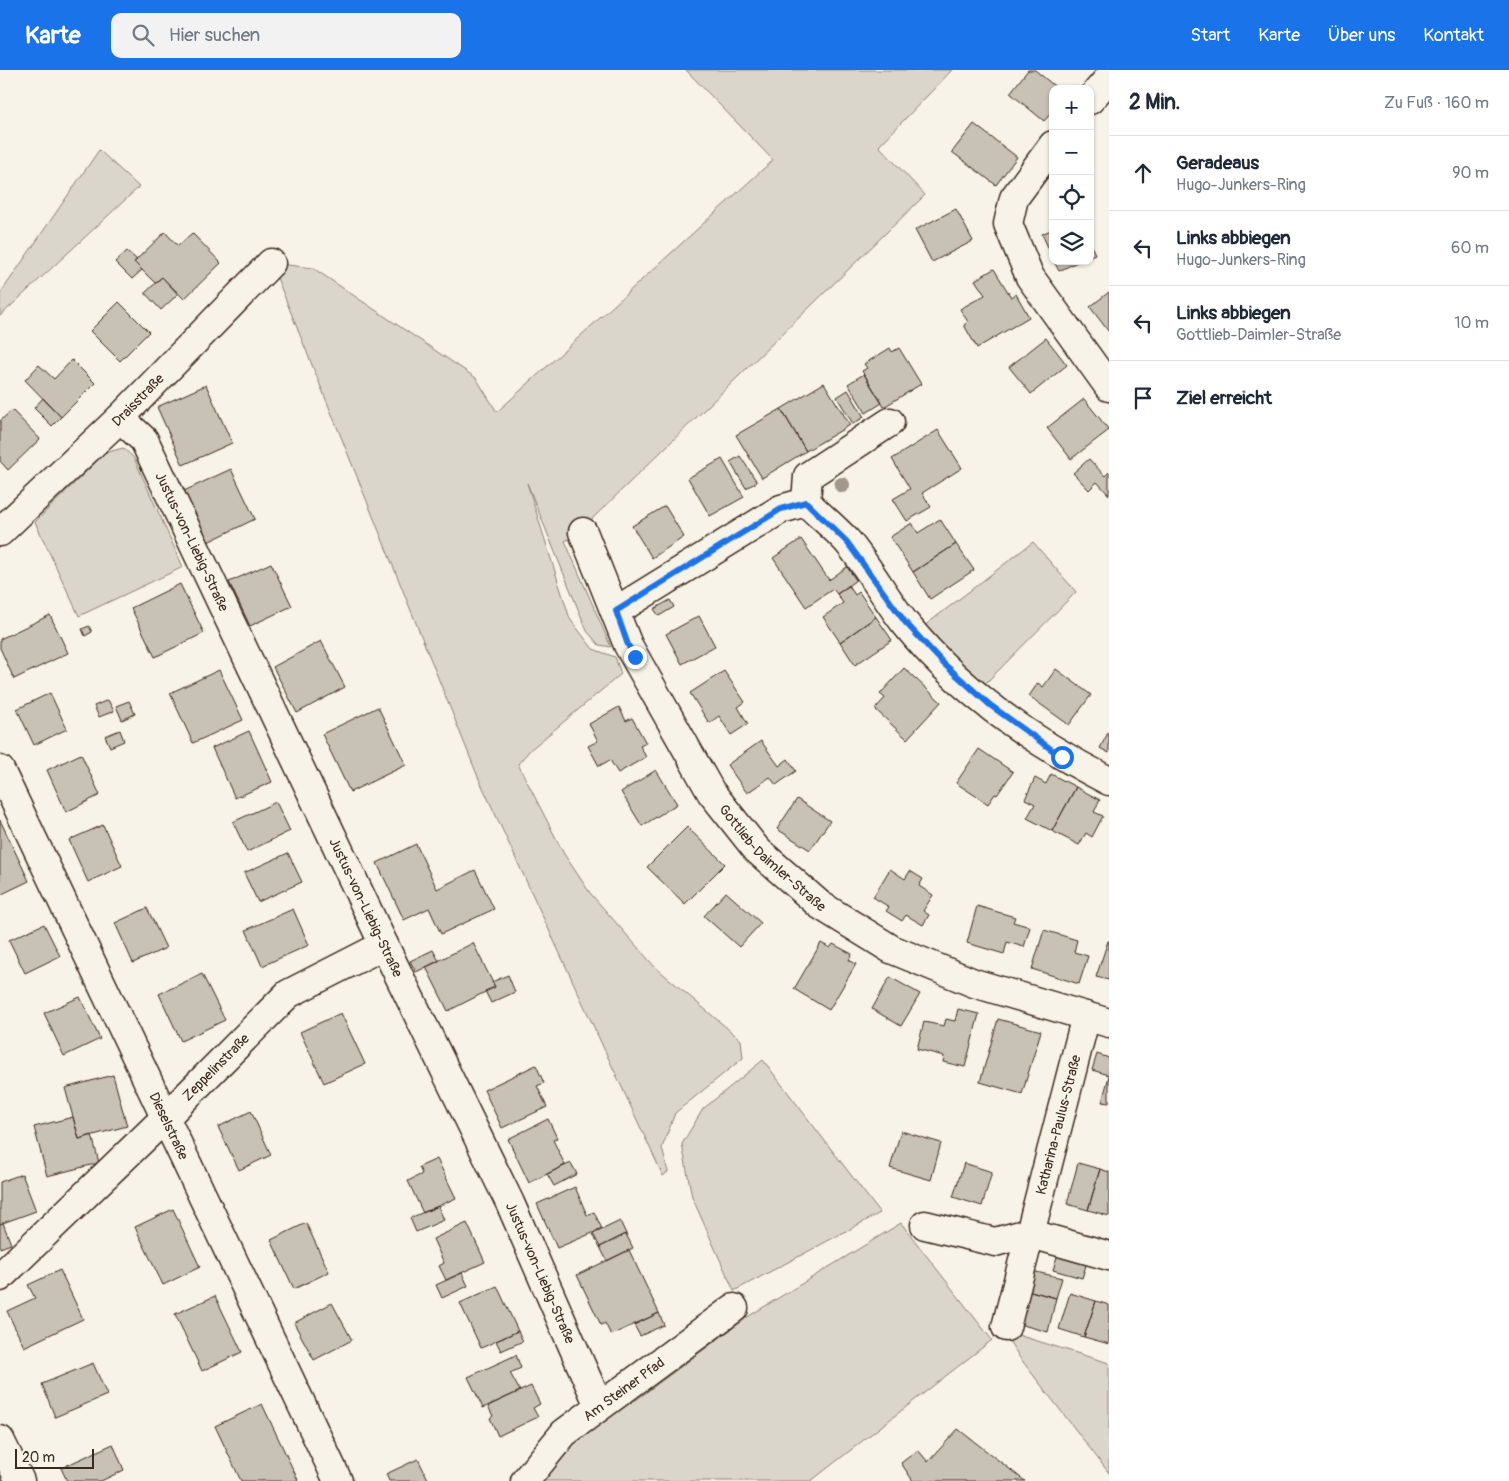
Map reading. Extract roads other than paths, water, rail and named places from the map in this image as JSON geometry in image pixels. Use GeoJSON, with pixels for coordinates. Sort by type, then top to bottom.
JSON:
{"type":"FeatureCollection","features":[{"type":"Feature","properties":{"kind":"street"},"geometry":{"type":"LineString","coordinates":[[1094,93],[1104,76]]}},
{"type":"Feature","properties":{"kind":"street"},"geometry":{"type":"LineString","coordinates":[[1049,150],[1014,198],[1008,224],[1030,277],[1109,387]]}},
{"type":"Feature","properties":{"kind":"street","name":"Draisstraße"},"geometry":{"type":"LineString","coordinates":[[0,532],[120,418],[271,263]]}},
{"type":"Feature","properties":{"kind":"street","name":"Justus-von-Liebig-Straße"},"geometry":{"type":"LineString","coordinates":[[120,418],[144,440],[384,945],[510,1203],[599,1406]]}},
{"type":"Feature","properties":{"kind":"street"},"geometry":{"type":"LineString","coordinates":[[806,502],[808,476],[890,422]]}},
{"type":"Feature","properties":{"kind":"street"},"geometry":{"type":"LineString","coordinates":[[616,611],[781,509],[806,502]]}},
{"type":"Feature","properties":{"kind":"street"},"geometry":{"type":"LineString","coordinates":[[806,502],[847,542],[905,622],[944,664],[990,705],[1062,757],[1109,781]]}},
{"type":"Feature","properties":{"kind":"street","name":"Gottlieb-Daimler-Straße"},"geometry":{"type":"LineString","coordinates":[[583,532],[628,645],[711,792],[757,850],[820,906],[890,949],[974,983],[1097,1019]]}},
{"type":"Feature","properties":{"kind":"street","name":"Dieselstraße"},"geometry":{"type":"LineString","coordinates":[[0,770],[338,1481]]}},
{"type":"Feature","properties":{"kind":"street","name":"Zeppelinstraße"},"geometry":{"type":"LineString","coordinates":[[0,1277],[166,1117],[288,994],[384,945]]}},
{"type":"Feature","properties":{"kind":"street","name":"Katharina-Paulus-Straße"},"geometry":{"type":"LineString","coordinates":[[1006,1327],[1028,1233],[1097,1019]]}},
{"type":"Feature","properties":{"kind":"street"},"geometry":{"type":"LineString","coordinates":[[925,1225],[995,1242],[1028,1233],[1109,1256]]}},
{"type":"Feature","properties":{"kind":"street","name":"Am Steiner Pfad"},"geometry":{"type":"LineString","coordinates":[[525,1481],[564,1433],[734,1308]]}},
{"type":"Feature","properties":{"kind":"street"},"geometry":{"type":"LineString","coordinates":[[0,1440],[20,1481]]}}]}
